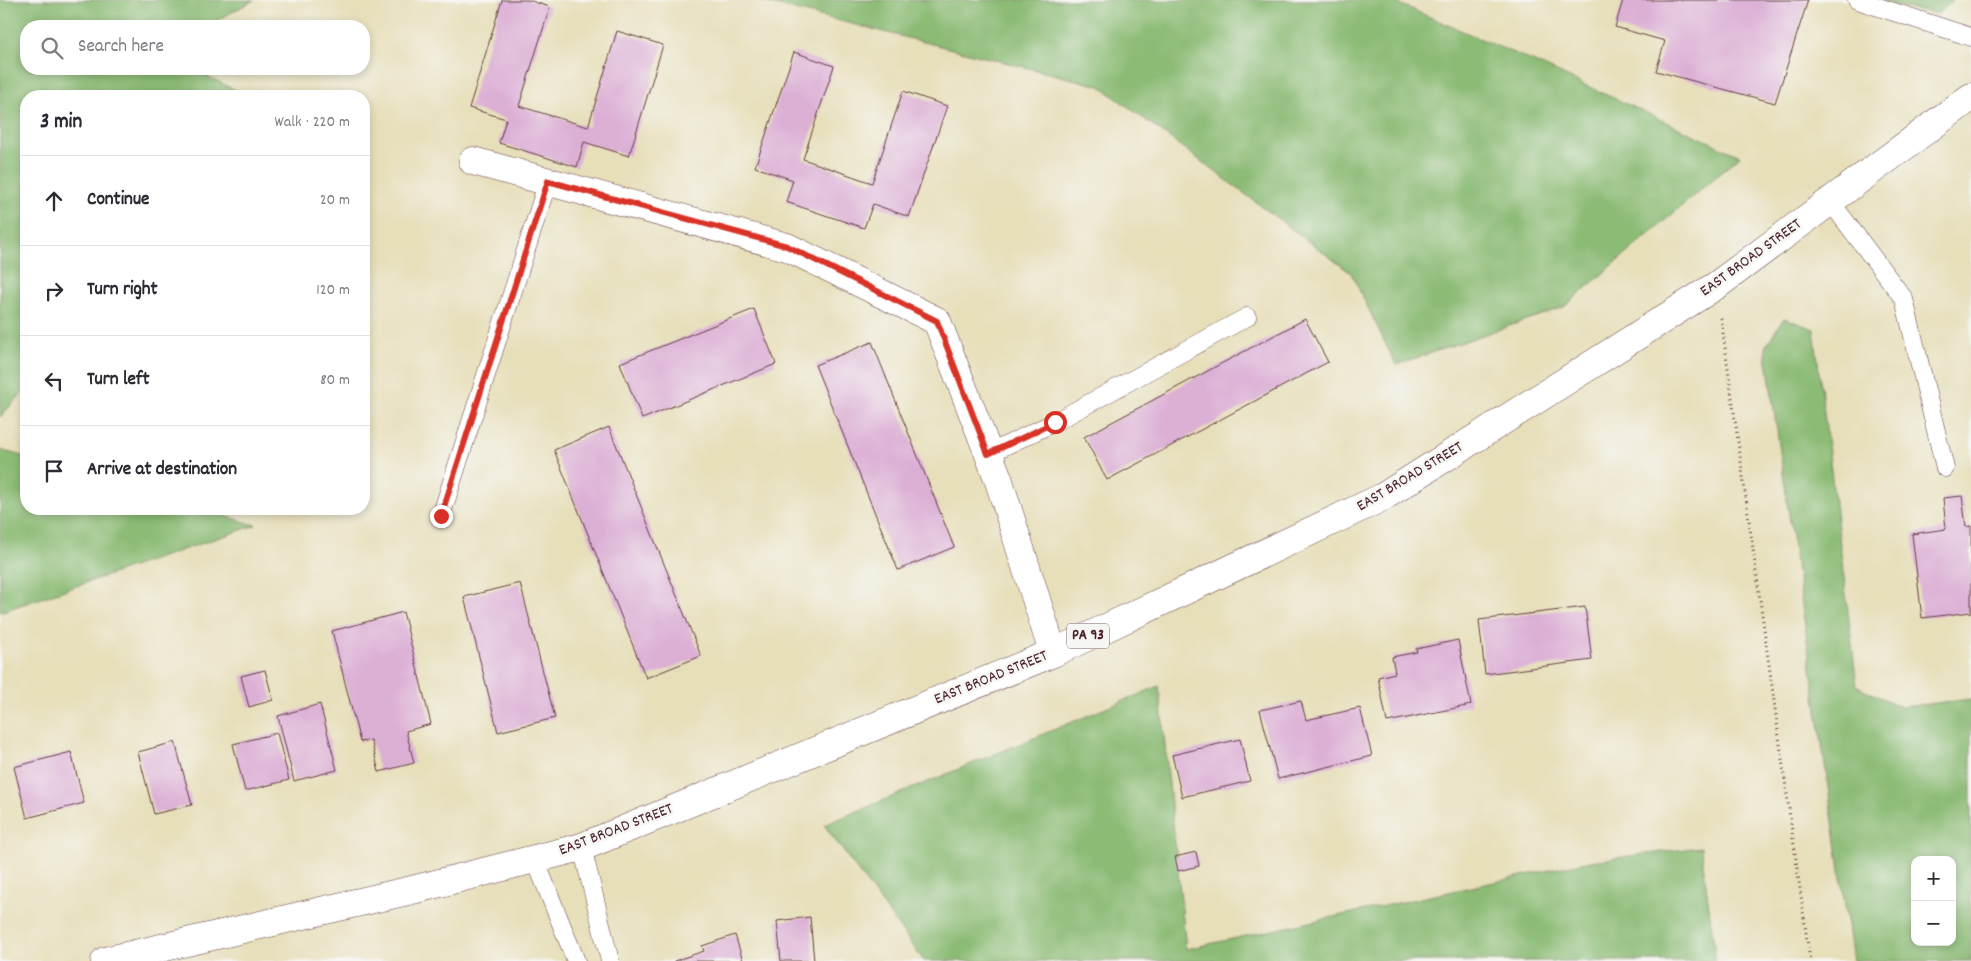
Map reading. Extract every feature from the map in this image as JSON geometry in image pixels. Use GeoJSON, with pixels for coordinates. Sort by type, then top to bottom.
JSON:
{"type":"FeatureCollection","features":[{"type":"Feature","properties":{"kind":"main road","name":"EAST BROAD STREET"},"geometry":{"type":"LineString","coordinates":[[105,961],[412,890],[582,847],[1053,653],[1383,497],[1717,285],[1971,97]]}},
{"type":"Feature","properties":{"kind":"main road"},"geometry":{"type":"LineString","coordinates":[[473,160],[787,246],[937,321],[998,478],[1053,653]]}},
{"type":"Feature","properties":{"kind":"lane"},"geometry":{"type":"LineString","coordinates":[[1857,0],[1971,37]]}},
{"type":"Feature","properties":{"kind":"lane"},"geometry":{"type":"LineString","coordinates":[[441,516],[548,181]]}},
{"type":"Feature","properties":{"kind":"lane"},"geometry":{"type":"LineString","coordinates":[[1830,201],[1904,298],[1945,468]]}},
{"type":"Feature","properties":{"kind":"lane"},"geometry":{"type":"LineString","coordinates":[[988,454],[1055,422],[1247,317]]}},
{"type":"Feature","properties":{"kind":"lane"},"geometry":{"type":"LineString","coordinates":[[582,847],[610,961]]}},
{"type":"Feature","properties":{"kind":"lane"},"geometry":{"type":"LineString","coordinates":[[535,859],[576,961]]}},
{"type":"Feature","properties":{"kind":"path"},"geometry":{"type":"LineString","coordinates":[[1717,285],[1810,961]]}},
{"type":"Feature","properties":{"kind":"green space"},"geometry":{"type":"Polygon","coordinates":[[[0,0],[254,0],[218,20],[20,20],[20,75],[204,75],[236,90],[20,90],[20,395],[0,417],[0,0]]]}},
{"type":"Feature","properties":{"kind":"green space"},"geometry":{"type":"Polygon","coordinates":[[[756,0],[1390,0],[1537,63],[1740,156],[1564,307],[1396,365],[1351,273],[1100,86],[756,0]]]}},
{"type":"Feature","properties":{"kind":"green space"},"geometry":{"type":"Polygon","coordinates":[[[1870,0],[1952,0],[1938,14],[1870,0]]]}},
{"type":"Feature","properties":{"kind":"green space"},"geometry":{"type":"Polygon","coordinates":[[[1784,318],[1814,329],[1857,686],[1901,707],[1971,699],[1971,961],[1853,961],[1765,347],[1784,318]]]}},
{"type":"Feature","properties":{"kind":"green space"},"geometry":{"type":"Polygon","coordinates":[[[0,450],[20,455],[20,515],[222,515],[256,525],[0,612],[0,450]]]}},
{"type":"Feature","properties":{"kind":"green space"},"geometry":{"type":"Polygon","coordinates":[[[1159,686],[1186,949],[1591,861],[1701,847],[1716,961],[924,961],[824,825],[1159,686]]]}},
{"type":"Feature","properties":{"kind":"building"},"geometry":{"type":"Polygon","coordinates":[[[502,0],[528,0],[550,7],[519,106],[588,127],[617,31],[663,45],[629,156],[584,142],[577,167],[499,143],[506,119],[469,108],[502,0]]]}},
{"type":"Feature","properties":{"kind":"building"},"geometry":{"type":"Polygon","coordinates":[[[1623,0],[1808,0],[1775,103],[1656,71],[1665,41],[1615,27],[1623,0]]]}},
{"type":"Feature","properties":{"kind":"building"},"geometry":{"type":"Polygon","coordinates":[[[794,52],[834,66],[803,159],[872,183],[903,91],[947,106],[909,217],[873,204],[864,228],[786,202],[793,180],[755,167],[794,52]]]}},
{"type":"Feature","properties":{"kind":"building"},"geometry":{"type":"Polygon","coordinates":[[[754,309],[776,364],[642,419],[620,363],[754,309]]]}},
{"type":"Feature","properties":{"kind":"building"},"geometry":{"type":"Polygon","coordinates":[[[1305,319],[1328,362],[1107,480],[1084,437],[1305,319]]]}},
{"type":"Feature","properties":{"kind":"building"},"geometry":{"type":"Polygon","coordinates":[[[872,342],[954,547],[898,570],[815,365],[872,342]]]}},
{"type":"Feature","properties":{"kind":"building"},"geometry":{"type":"Polygon","coordinates":[[[609,427],[701,656],[646,678],[554,450],[609,427]]]}},
{"type":"Feature","properties":{"kind":"building"},"geometry":{"type":"Polygon","coordinates":[[[1962,496],[1966,527],[1971,526],[1971,612],[1922,618],[1912,534],[1946,529],[1943,498],[1962,496]]]}},
{"type":"Feature","properties":{"kind":"building"},"geometry":{"type":"Polygon","coordinates":[[[520,583],[555,718],[498,732],[464,597],[520,583]]]}},
{"type":"Feature","properties":{"kind":"building"},"geometry":{"type":"Polygon","coordinates":[[[1585,607],[1592,660],[1485,674],[1479,620],[1585,607]]]}},
{"type":"Feature","properties":{"kind":"building"},"geometry":{"type":"Polygon","coordinates":[[[403,612],[431,724],[406,731],[414,763],[379,772],[371,740],[360,742],[332,631],[403,612]]]}},
{"type":"Feature","properties":{"kind":"building"},"geometry":{"type":"Polygon","coordinates":[[[1458,640],[1471,705],[1387,722],[1378,677],[1395,673],[1392,657],[1417,652],[1416,649],[1458,640]]]}},
{"type":"Feature","properties":{"kind":"building"},"geometry":{"type":"Polygon","coordinates":[[[265,670],[273,700],[249,707],[241,676],[265,670]]]}},
{"type":"Feature","properties":{"kind":"building"},"geometry":{"type":"Polygon","coordinates":[[[1301,701],[1306,720],[1360,708],[1372,756],[1278,779],[1260,710],[1301,701]]]}},
{"type":"Feature","properties":{"kind":"building"},"geometry":{"type":"Polygon","coordinates":[[[320,704],[337,770],[294,781],[278,716],[320,704]]]}},
{"type":"Feature","properties":{"kind":"building"},"geometry":{"type":"Polygon","coordinates":[[[277,733],[289,780],[245,791],[233,744],[277,733]]]}},
{"type":"Feature","properties":{"kind":"building"},"geometry":{"type":"Polygon","coordinates":[[[1240,739],[1250,781],[1182,797],[1172,755],[1240,739]]]}},
{"type":"Feature","properties":{"kind":"building"},"geometry":{"type":"Polygon","coordinates":[[[175,742],[192,805],[154,814],[138,752],[175,742]]]}},
{"type":"Feature","properties":{"kind":"building"},"geometry":{"type":"Polygon","coordinates":[[[71,752],[84,803],[27,818],[14,767],[71,752]]]}},
{"type":"Feature","properties":{"kind":"building"},"geometry":{"type":"Polygon","coordinates":[[[1196,852],[1199,866],[1178,871],[1175,857],[1196,852]]]}},
{"type":"Feature","properties":{"kind":"building"},"geometry":{"type":"Polygon","coordinates":[[[810,917],[814,961],[781,961],[777,921],[810,917]]]}},
{"type":"Feature","properties":{"kind":"building"},"geometry":{"type":"Polygon","coordinates":[[[735,935],[743,961],[674,961],[704,951],[702,946],[735,935]]]}},
{"type":"Feature","properties":{"kind":"route"},"geometry":{"type":"LineString","coordinates":[[441,516],[548,181],[787,246],[937,321],[988,454],[1055,422]]}}]}
